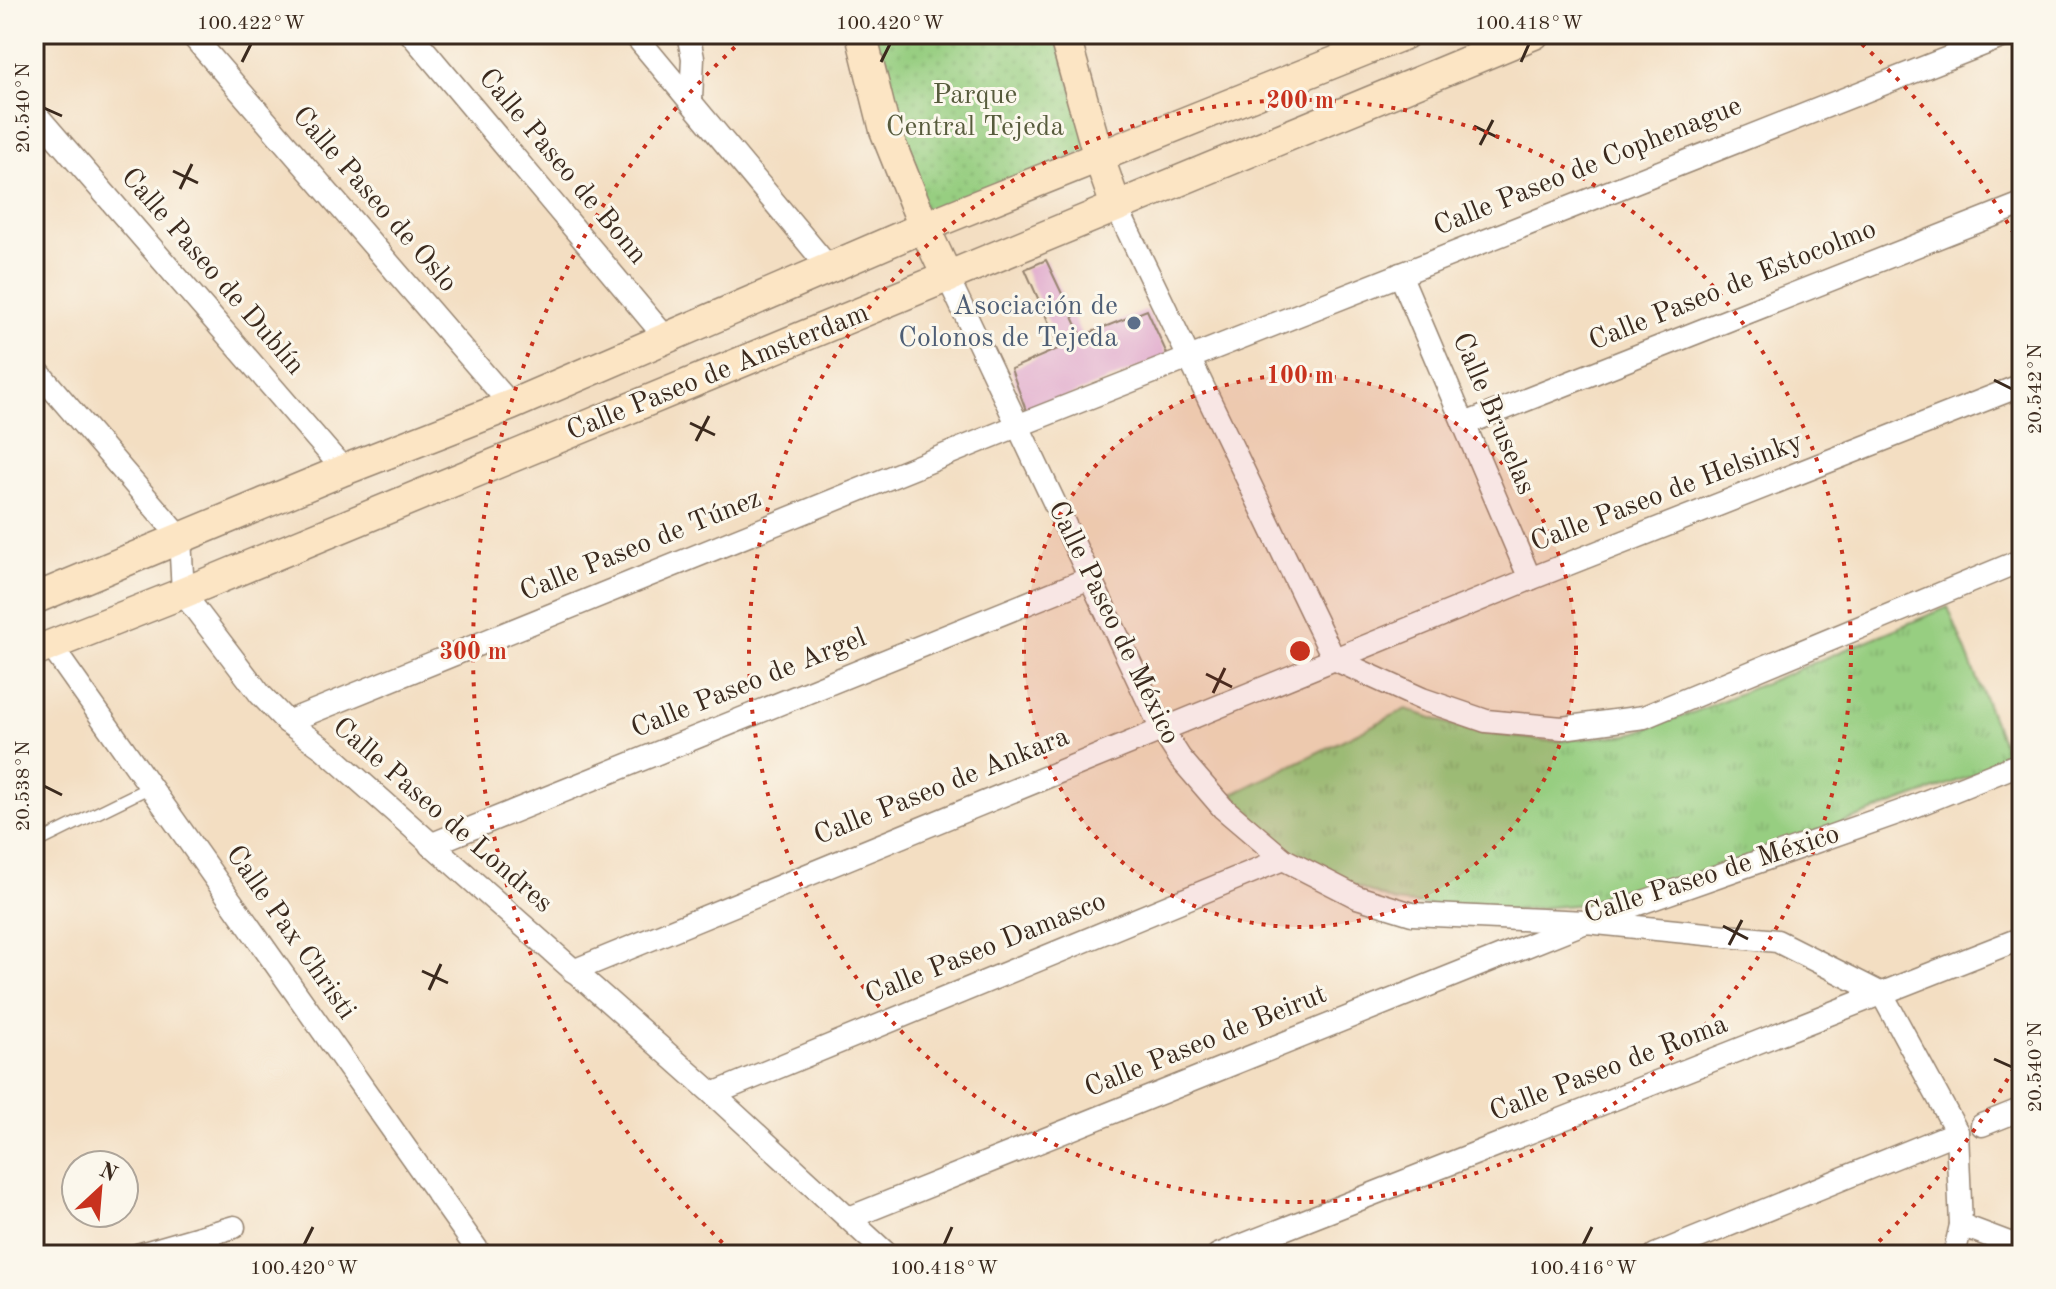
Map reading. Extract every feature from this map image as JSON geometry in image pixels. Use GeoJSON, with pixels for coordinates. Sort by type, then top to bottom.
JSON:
{"type":"FeatureCollection","features":[{"type":"Feature","properties":{"kind":"main road","name":"Calle Paseo de México"},"geometry":{"type":"LineString","coordinates":[[861,34],[885,130],[948,278]]}},
{"type":"Feature","properties":{"kind":"main road"},"geometry":{"type":"LineString","coordinates":[[1064,34],[1116,206]]}},
{"type":"Feature","properties":{"kind":"main road","name":"Calle Paseo de Amsterdam"},"geometry":{"type":"LineString","coordinates":[[34,599],[344,470],[511,405],[924,227],[1405,34]]}},
{"type":"Feature","properties":{"kind":"main road","name":"Calle Paseo de Amsterdam"},"geometry":{"type":"LineString","coordinates":[[42,649],[1534,34]]}},
{"type":"Feature","properties":{"kind":"street","name":"Calle Paseo de Oslo"},"geometry":{"type":"LineString","coordinates":[[191,34],[511,405]]}},
{"type":"Feature","properties":{"kind":"street","name":"Calle Paseo de Bonn"},"geometry":{"type":"LineString","coordinates":[[411,34],[666,338]]}},
{"type":"Feature","properties":{"kind":"street"},"geometry":{"type":"LineString","coordinates":[[634,34],[830,269]]}},
{"type":"Feature","properties":{"kind":"street"},"geometry":{"type":"LineString","coordinates":[[688,34],[693,58],[691,99]]}},
{"type":"Feature","properties":{"kind":"street","name":"Calle Paseo de Cophenague"},"geometry":{"type":"LineString","coordinates":[[1190,360],[2009,34]]}},
{"type":"Feature","properties":{"kind":"street","name":"Calle Paseo de Dublín"},"geometry":{"type":"LineString","coordinates":[[34,112],[344,470]]}},
{"type":"Feature","properties":{"kind":"street","name":"Calle Paseo de Estocolmo"},"geometry":{"type":"LineString","coordinates":[[1465,424],[2022,204]]}},
{"type":"Feature","properties":{"kind":"street"},"geometry":{"type":"LineString","coordinates":[[1116,206],[1334,659],[1422,699],[1486,721],[1562,728],[1630,719],[1658,711],[2022,560]]}},
{"type":"Feature","properties":{"kind":"street","name":"Calle Bruselas"},"geometry":{"type":"LineString","coordinates":[[1400,274],[1530,579]]}},
{"type":"Feature","properties":{"kind":"street","name":"Calle Paseo de México"},"geometry":{"type":"LineString","coordinates":[[948,278],[1162,730],[1180,758],[1223,808],[1283,859],[1357,897],[1412,914],[1586,922],[1900,812],[2022,763]]}},
{"type":"Feature","properties":{"kind":"street","name":"Calle Paseo de Túnez"},"geometry":{"type":"LineString","coordinates":[[287,722],[1017,426],[1190,360]]}},
{"type":"Feature","properties":{"kind":"street"},"geometry":{"type":"LineString","coordinates":[[34,367],[180,537],[183,593]]}},
{"type":"Feature","properties":{"kind":"street","name":"Calle Paseo de Helsinky"},"geometry":{"type":"LineString","coordinates":[[1334,659],[2022,385]]}},
{"type":"Feature","properties":{"kind":"street","name":"Calle Paseo de Argel"},"geometry":{"type":"LineString","coordinates":[[430,845],[1090,578]]}},
{"type":"Feature","properties":{"kind":"street","name":"Calle Paseo de Londres"},"geometry":{"type":"LineString","coordinates":[[183,593],[260,694],[287,722],[324,749],[713,1094],[888,1255]]}},
{"type":"Feature","properties":{"kind":"street","name":"Calle Pax Christi"},"geometry":{"type":"LineString","coordinates":[[42,649],[150,787],[481,1255]]}},
{"type":"Feature","properties":{"kind":"street","name":"Calle Paseo de Ankara"},"geometry":{"type":"LineString","coordinates":[[573,971],[1334,659]]}},
{"type":"Feature","properties":{"kind":"street","name":"Calle Paseo Damasco"},"geometry":{"type":"LineString","coordinates":[[713,1094],[1283,859]]}},
{"type":"Feature","properties":{"kind":"street"},"geometry":{"type":"LineString","coordinates":[[1586,922],[1777,941],[1882,994],[1957,1132],[1961,1225],[1954,1255]]}},
{"type":"Feature","properties":{"kind":"street","name":"Calle Paseo de Beirut"},"geometry":{"type":"LineString","coordinates":[[849,1218],[1586,922]]}},
{"type":"Feature","properties":{"kind":"street","name":"Calle Paseo de Roma"},"geometry":{"type":"LineString","coordinates":[[1218,1255],[2022,938]]}},
{"type":"Feature","properties":{"kind":"street"},"geometry":{"type":"LineString","coordinates":[[1982,1125],[2022,1109]]}},
{"type":"Feature","properties":{"kind":"street"},"geometry":{"type":"LineString","coordinates":[[1655,1255],[1957,1132]]}},
{"type":"Feature","properties":{"kind":"street"},"geometry":{"type":"LineString","coordinates":[[1961,1225],[2022,1248]]}},
{"type":"Feature","properties":{"kind":"street"},"geometry":{"type":"LineString","coordinates":[[137,1255],[234,1227]]}},
{"type":"Feature","properties":{"kind":"lane"},"geometry":{"type":"LineString","coordinates":[[40,841],[150,787]]}},
{"type":"Feature","properties":{"kind":"green space","name":"Parque Central Tejeda"},"geometry":{"type":"Polygon","coordinates":[[[875,34],[1055,34],[1091,149],[927,216],[909,167],[875,34]]]}},
{"type":"Feature","properties":{"kind":"green space"},"geometry":{"type":"Polygon","coordinates":[[[1948,607],[2010,762],[1660,889],[1585,904],[1495,912],[1395,902],[1349,883],[1272,840],[1233,794],[1406,709],[1473,732],[1549,741],[1628,735],[1697,711],[1948,607]]]}},
{"type":"Feature","properties":{"kind":"building","name":"Asociación de Colonos de Tejeda"},"geometry":{"type":"Polygon","coordinates":[[[1046,260],[1082,336],[1147,310],[1168,356],[1027,413],[1011,369],[1060,348],[1025,269],[1046,260]]]}},
{"type":"Feature","properties":{"kind":"place","name":"Asociación de Colonos de Tejeda"},"geometry":{"type":"Point","coordinates":[1134,323]}}]}
